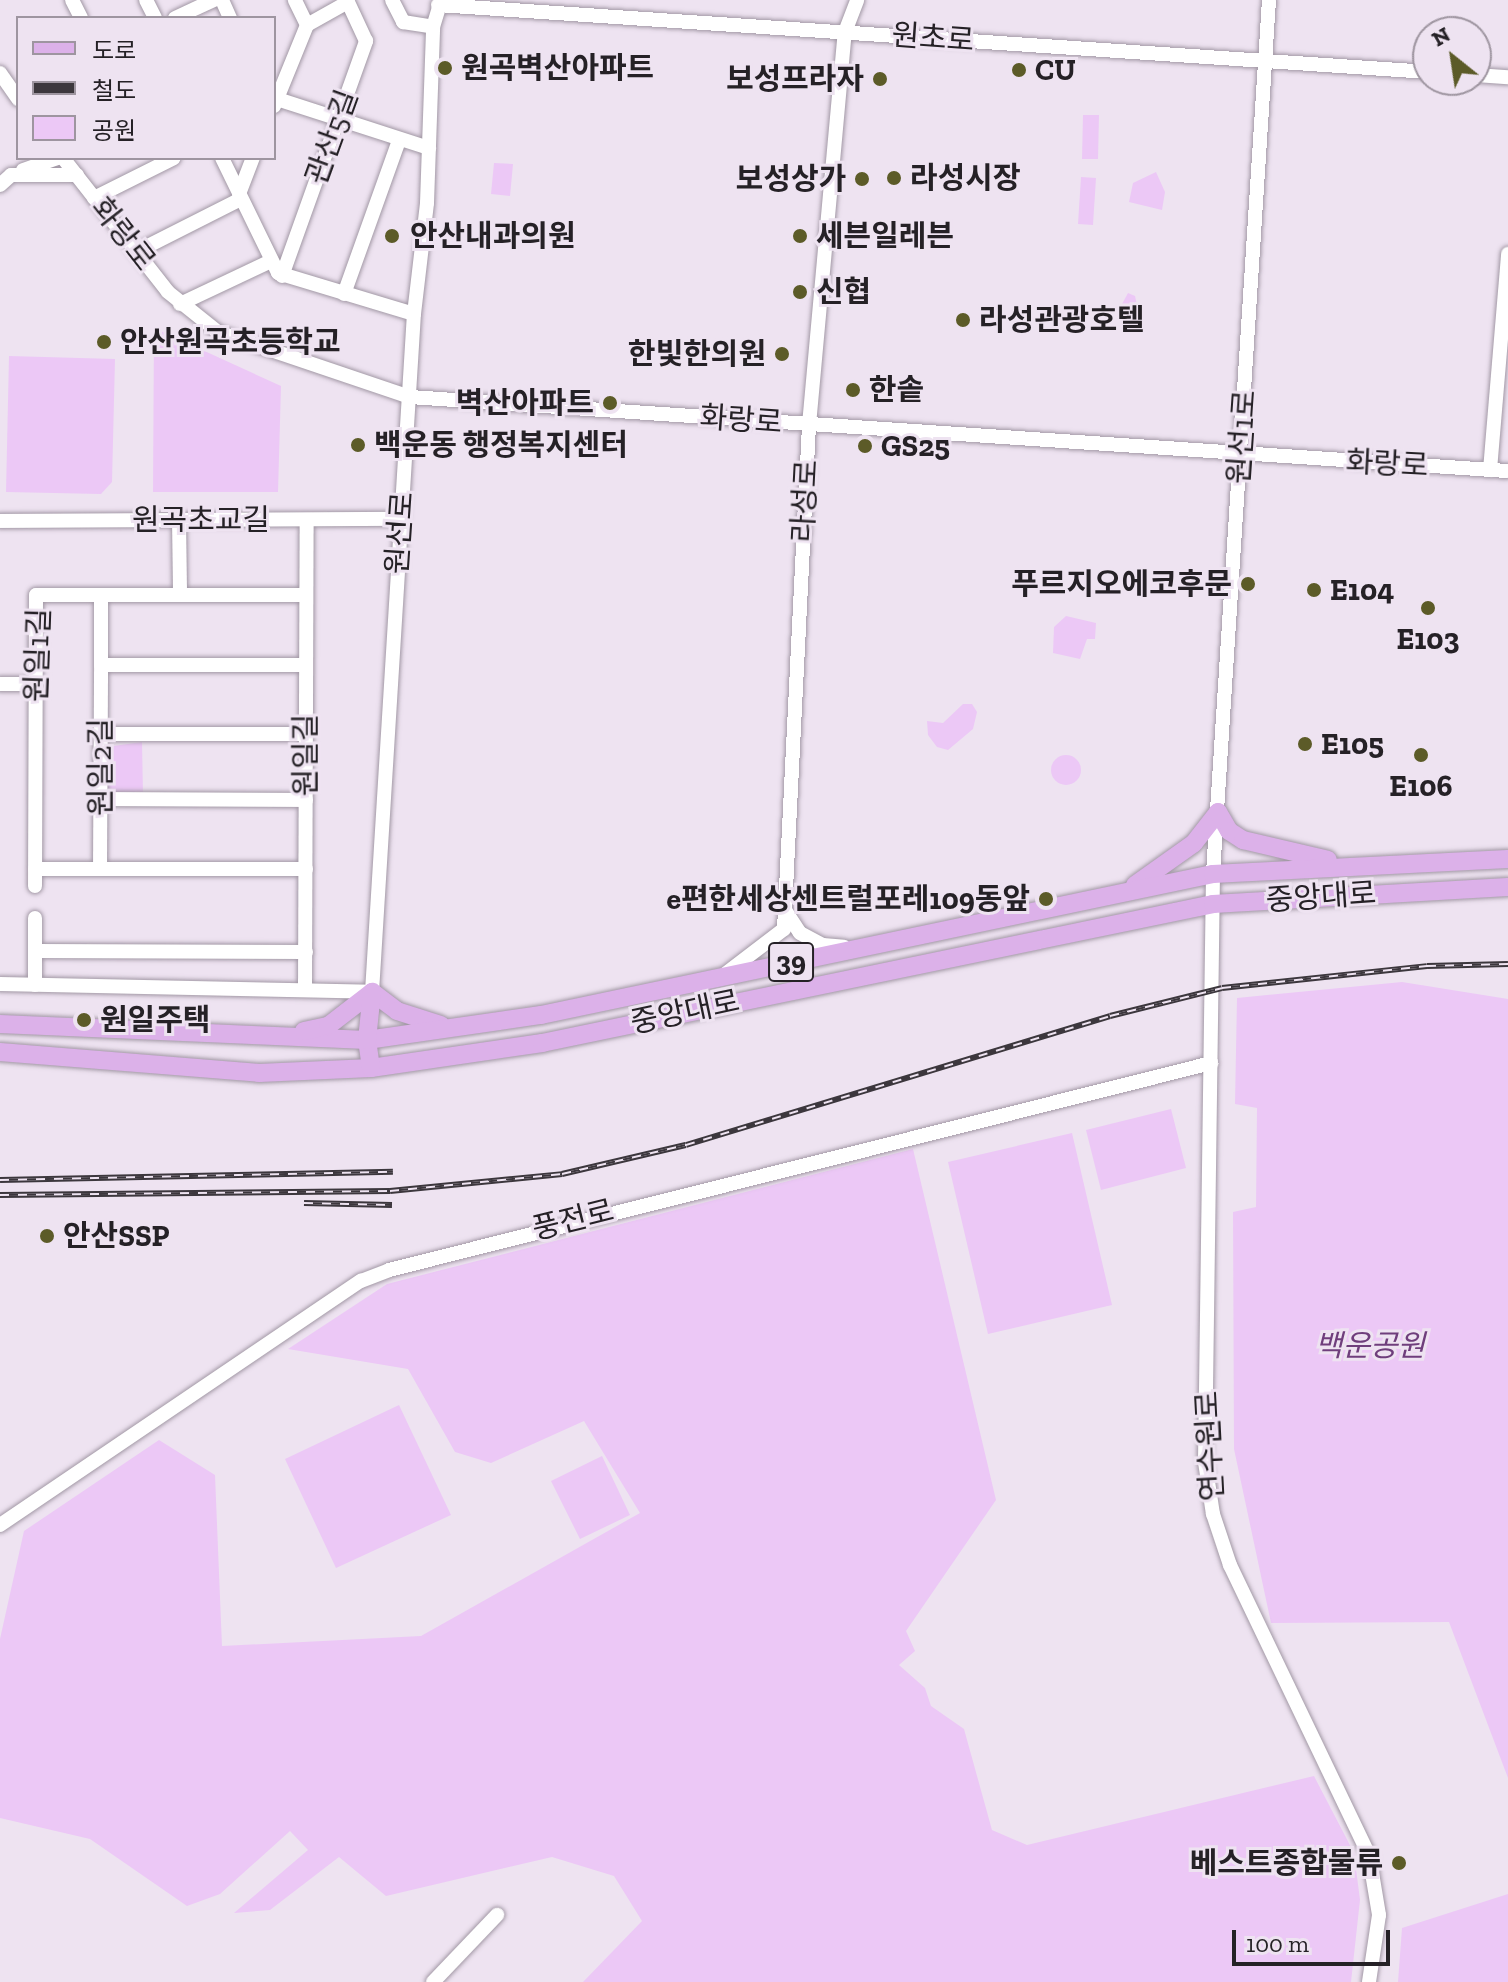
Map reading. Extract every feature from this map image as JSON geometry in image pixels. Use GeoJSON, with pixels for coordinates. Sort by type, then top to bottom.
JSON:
{"type":"FeatureCollection","features":[{"type":"Feature","properties":{"kind":"main road"},"geometry":{"type":"LineString","coordinates":[[1123,893],[1186,850],[1218,812],[1229,831],[1243,840],[1354,865]]}},
{"type":"Feature","properties":{"kind":"main road","name":"중앙대로"},"geometry":{"type":"LineString","coordinates":[[1213,874],[1508,859]]}},
{"type":"Feature","properties":{"kind":"main road","name":"39"},"geometry":{"type":"LineString","coordinates":[[3,1022],[367,1040],[541,1015],[1213,874]]}},
{"type":"Feature","properties":{"kind":"main road","name":"중앙대로"},"geometry":{"type":"LineString","coordinates":[[0,1052],[259,1073],[371,1068],[542,1043],[1213,904],[1508,887]]}},
{"type":"Feature","properties":{"kind":"main road"},"geometry":{"type":"LineString","coordinates":[[372,992],[423,1023],[459,1027]]}},
{"type":"Feature","properties":{"kind":"main road"},"geometry":{"type":"LineString","coordinates":[[279,1037],[328,1026],[372,992]]}},
{"type":"Feature","properties":{"kind":"main road"},"geometry":{"type":"LineString","coordinates":[[371,1068],[367,1040],[372,992]]}},
{"type":"Feature","properties":{"kind":"street"},"geometry":{"type":"LineString","coordinates":[[179,16],[214,0]]}},
{"type":"Feature","properties":{"kind":"street"},"geometry":{"type":"LineString","coordinates":[[295,0],[307,25]]}},
{"type":"Feature","properties":{"kind":"street"},"geometry":{"type":"LineString","coordinates":[[392,0],[403,22],[433,27]]}},
{"type":"Feature","properties":{"kind":"street","name":"라성로"},"geometry":{"type":"LineString","coordinates":[[784,910],[809,425],[845,32],[857,0]]}},
{"type":"Feature","properties":{"kind":"street","name":"원선1로"},"geometry":{"type":"LineString","coordinates":[[1213,874],[1269,0]]}},
{"type":"Feature","properties":{"kind":"street"},"geometry":{"type":"LineString","coordinates":[[276,99],[307,25],[347,1]]}},
{"type":"Feature","properties":{"kind":"street","name":"관산5길"},"geometry":{"type":"LineString","coordinates":[[282,276],[366,41],[347,1]]}},
{"type":"Feature","properties":{"kind":"street","name":"원선로"},"geometry":{"type":"LineString","coordinates":[[372,992],[414,314],[429,148],[433,27],[439,2]]}},
{"type":"Feature","properties":{"kind":"street","name":"원초로"},"geometry":{"type":"LineString","coordinates":[[439,2],[1412,71]]}},
{"type":"Feature","properties":{"kind":"street"},"geometry":{"type":"LineString","coordinates":[[0,73],[16,96]]}},
{"type":"Feature","properties":{"kind":"street"},"geometry":{"type":"LineString","coordinates":[[276,101],[429,148]]}},
{"type":"Feature","properties":{"kind":"street"},"geometry":{"type":"LineString","coordinates":[[344,294],[399,140]]}},
{"type":"Feature","properties":{"kind":"street"},"geometry":{"type":"LineString","coordinates":[[4,179],[56,160]]}},
{"type":"Feature","properties":{"kind":"street","name":"화랑로"},"geometry":{"type":"LineString","coordinates":[[63,160],[180,304],[218,332],[410,397],[1508,471]]}},
{"type":"Feature","properties":{"kind":"street"},"geometry":{"type":"LineString","coordinates":[[94,198],[170,160]]}},
{"type":"Feature","properties":{"kind":"street"},"geometry":{"type":"LineString","coordinates":[[223,160],[271,261],[282,276],[414,314]]}},
{"type":"Feature","properties":{"kind":"street"},"geometry":{"type":"LineString","coordinates":[[136,252],[240,196],[252,160]]}},
{"type":"Feature","properties":{"kind":"street"},"geometry":{"type":"LineString","coordinates":[[4,179],[77,175]]}},
{"type":"Feature","properties":{"kind":"street"},"geometry":{"type":"LineString","coordinates":[[1490,470],[1508,254]]}},
{"type":"Feature","properties":{"kind":"street"},"geometry":{"type":"LineString","coordinates":[[180,304],[271,261]]}},
{"type":"Feature","properties":{"kind":"street"},"geometry":{"type":"LineString","coordinates":[[179,519],[180,595]]}},
{"type":"Feature","properties":{"kind":"street","name":"원곡초교길"},"geometry":{"type":"LineString","coordinates":[[0,521],[401,519]]}},
{"type":"Feature","properties":{"kind":"street","name":"원일길"},"geometry":{"type":"LineString","coordinates":[[305,990],[307,520]]}},
{"type":"Feature","properties":{"kind":"street","name":"원일1길"},"geometry":{"type":"LineString","coordinates":[[35,886],[36,595],[306,595]]}},
{"type":"Feature","properties":{"kind":"street","name":"원일2길"},"geometry":{"type":"LineString","coordinates":[[100,869],[101,595]]}},
{"type":"Feature","properties":{"kind":"street"},"geometry":{"type":"LineString","coordinates":[[101,665],[306,665]]}},
{"type":"Feature","properties":{"kind":"street"},"geometry":{"type":"LineString","coordinates":[[0,684],[36,684]]}},
{"type":"Feature","properties":{"kind":"street"},"geometry":{"type":"LineString","coordinates":[[101,734],[306,734]]}},
{"type":"Feature","properties":{"kind":"street"},"geometry":{"type":"LineString","coordinates":[[101,799],[306,800]]}},
{"type":"Feature","properties":{"kind":"street"},"geometry":{"type":"LineString","coordinates":[[35,869],[306,869]]}},
{"type":"Feature","properties":{"kind":"street","name":"연수원로"},"geometry":{"type":"LineString","coordinates":[[1213,874],[1205,1462],[1213,1514],[1230,1565],[1369,1855],[1379,1915],[1369,1982]]}},
{"type":"Feature","properties":{"kind":"street"},"geometry":{"type":"LineString","coordinates":[[784,910],[800,933],[823,945],[855,949]]}},
{"type":"Feature","properties":{"kind":"street"},"geometry":{"type":"LineString","coordinates":[[724,975],[784,929],[784,910]]}},
{"type":"Feature","properties":{"kind":"street"},"geometry":{"type":"LineString","coordinates":[[35,918],[35,985]]}},
{"type":"Feature","properties":{"kind":"street"},"geometry":{"type":"LineString","coordinates":[[35,951],[306,952]]}},
{"type":"Feature","properties":{"kind":"street"},"geometry":{"type":"LineString","coordinates":[[0,984],[372,992]]}},
{"type":"Feature","properties":{"kind":"street","name":"풍전로"},"geometry":{"type":"LineString","coordinates":[[0,1525],[361,1281],[389,1270],[1211,1063]]}},
{"type":"Feature","properties":{"kind":"street"},"geometry":{"type":"LineString","coordinates":[[433,1982],[497,1915]]}},
{"type":"Feature","properties":{"kind":"green space"},"geometry":{"type":"Polygon","coordinates":[[[1083,115],[1099,115],[1098,159],[1082,159],[1083,115]]]}},
{"type":"Feature","properties":{"kind":"green space"},"geometry":{"type":"Polygon","coordinates":[[[494,163],[513,164],[510,196],[491,194],[494,163]]]}},
{"type":"Feature","properties":{"kind":"green space"},"geometry":{"type":"Polygon","coordinates":[[[1156,172],[1165,192],[1162,210],[1129,202],[1133,183],[1156,172]]]}},
{"type":"Feature","properties":{"kind":"green space"},"geometry":{"type":"Polygon","coordinates":[[[1081,177],[1096,178],[1093,225],[1078,224],[1081,177]]]}},
{"type":"Feature","properties":{"kind":"green space"},"geometry":{"type":"Polygon","coordinates":[[[1128,293],[1135,296],[1143,332],[1127,330],[1122,304],[1128,293]]]}},
{"type":"Feature","properties":{"kind":"green space"},"geometry":{"type":"Polygon","coordinates":[[[154,328],[281,386],[278,492],[153,492],[154,328]]]}},
{"type":"Feature","properties":{"kind":"green space"},"geometry":{"type":"Polygon","coordinates":[[[9,356],[115,359],[112,482],[101,494],[6,492],[9,356]]]}},
{"type":"Feature","properties":{"kind":"green space"},"geometry":{"type":"Polygon","coordinates":[[[1066,616],[1096,623],[1095,639],[1087,639],[1080,659],[1053,653],[1054,627],[1066,616]]]}},
{"type":"Feature","properties":{"kind":"green space"},"geometry":{"type":"Polygon","coordinates":[[[963,704],[972,704],[977,712],[973,729],[948,750],[937,747],[928,735],[927,721],[943,723],[963,704]]]}},
{"type":"Feature","properties":{"kind":"green space"},"geometry":{"type":"Polygon","coordinates":[[[142,742],[143,795],[111,796],[107,791],[106,747],[142,742]]]}},
{"type":"Feature","properties":{"kind":"green space"},"geometry":{"type":"Polygon","coordinates":[[[1066,755],[1072,756],[1080,764],[1080,776],[1072,784],[1066,785],[1060,784],[1052,776],[1051,770],[1052,764],[1060,756],[1066,755]]]}},
{"type":"Feature","properties":{"kind":"green space","name":"백운공원"},"geometry":{"type":"Polygon","coordinates":[[[1402,982],[1508,999],[1508,1778],[1449,1622],[1271,1623],[1234,1449],[1233,1212],[1256,1207],[1257,1108],[1235,1104],[1237,998],[1402,982]]]}},
{"type":"Feature","properties":{"kind":"green space"},"geometry":{"type":"Polygon","coordinates":[[[1171,1109],[1186,1168],[1101,1190],[1086,1130],[1171,1109]]]}},
{"type":"Feature","properties":{"kind":"green space"},"geometry":{"type":"Polygon","coordinates":[[[1072,1133],[1112,1305],[988,1334],[948,1162],[1072,1133]]]}},
{"type":"Feature","properties":{"kind":"green space"},"geometry":{"type":"Polygon","coordinates":[[[913,1149],[996,1500],[906,1631],[915,1651],[899,1665],[925,1688],[931,1706],[964,1729],[992,1830],[1027,1845],[1314,1776],[1354,1853],[1360,1900],[1351,1982],[583,1982],[642,1921],[614,1876],[552,1857],[386,1896],[339,1857],[270,1910],[234,1913],[308,1850],[290,1831],[220,1894],[187,1906],[90,1839],[0,1818],[0,1639],[24,1531],[159,1440],[215,1475],[222,1646],[421,1636],[640,1513],[584,1421],[491,1463],[455,1452],[408,1369],[288,1349],[387,1284],[913,1149]]]}},
{"type":"Feature","properties":{"kind":"green space"},"geometry":{"type":"Polygon","coordinates":[[[399,1405],[451,1515],[336,1568],[285,1459],[399,1405]]]}},
{"type":"Feature","properties":{"kind":"green space"},"geometry":{"type":"Polygon","coordinates":[[[602,1456],[630,1515],[580,1539],[551,1481],[602,1456]]]}},
{"type":"Feature","properties":{"kind":"green space"},"geometry":{"type":"Polygon","coordinates":[[[1508,1894],[1508,1982],[1398,1982],[1402,1928],[1508,1894]]]}},
{"type":"Feature","properties":{"kind":"railway"},"geometry":{"type":"LineString","coordinates":[[0,1195],[390,1191],[562,1174],[686,1145],[1110,1016],[1222,988],[1427,966],[1508,964]]}},
{"type":"Feature","properties":{"kind":"railway"},"geometry":{"type":"LineString","coordinates":[[0,1180],[393,1172]]}},
{"type":"Feature","properties":{"kind":"railway"},"geometry":{"type":"LineString","coordinates":[[304,1203],[392,1205]]}},
{"type":"Feature","properties":{"kind":"place","name":"원곡벽산아파트"},"geometry":{"type":"Point","coordinates":[445,68]}},
{"type":"Feature","properties":{"kind":"place","name":"CU"},"geometry":{"type":"Point","coordinates":[1019,70]}},
{"type":"Feature","properties":{"kind":"place","name":"보성프라자"},"geometry":{"type":"Point","coordinates":[880,79]}},
{"type":"Feature","properties":{"kind":"place","name":"라성시장"},"geometry":{"type":"Point","coordinates":[894,178]}},
{"type":"Feature","properties":{"kind":"place","name":"보성상가"},"geometry":{"type":"Point","coordinates":[862,179]}},
{"type":"Feature","properties":{"kind":"place","name":"안산내과의원"},"geometry":{"type":"Point","coordinates":[392,236]}},
{"type":"Feature","properties":{"kind":"place","name":"세븐일레븐"},"geometry":{"type":"Point","coordinates":[800,236]}},
{"type":"Feature","properties":{"kind":"place","name":"신협"},"geometry":{"type":"Point","coordinates":[800,292]}},
{"type":"Feature","properties":{"kind":"place","name":"라성관광호텔"},"geometry":{"type":"Point","coordinates":[963,320]}},
{"type":"Feature","properties":{"kind":"place","name":"안산원곡초등학교"},"geometry":{"type":"Point","coordinates":[104,342]}},
{"type":"Feature","properties":{"kind":"place","name":"한빛한의원"},"geometry":{"type":"Point","coordinates":[782,354]}},
{"type":"Feature","properties":{"kind":"place","name":"한솥"},"geometry":{"type":"Point","coordinates":[853,390]}},
{"type":"Feature","properties":{"kind":"place","name":"벽산아파트"},"geometry":{"type":"Point","coordinates":[610,403]}},
{"type":"Feature","properties":{"kind":"place","name":"백운동 행정복지센터"},"geometry":{"type":"Point","coordinates":[358,445]}},
{"type":"Feature","properties":{"kind":"place","name":"GS25"},"geometry":{"type":"Point","coordinates":[865,446]}},
{"type":"Feature","properties":{"kind":"place","name":"푸르지오에코후문"},"geometry":{"type":"Point","coordinates":[1248,584]}},
{"type":"Feature","properties":{"kind":"place","name":"E104"},"geometry":{"type":"Point","coordinates":[1314,590]}},
{"type":"Feature","properties":{"kind":"place","name":"E103"},"geometry":{"type":"Point","coordinates":[1428,608]}},
{"type":"Feature","properties":{"kind":"place","name":"E105"},"geometry":{"type":"Point","coordinates":[1305,744]}},
{"type":"Feature","properties":{"kind":"place","name":"E106"},"geometry":{"type":"Point","coordinates":[1421,755]}},
{"type":"Feature","properties":{"kind":"place","name":"e편한세상센트럴포레109동앞"},"geometry":{"type":"Point","coordinates":[1046,899]}},
{"type":"Feature","properties":{"kind":"place","name":"원일주택"},"geometry":{"type":"Point","coordinates":[84,1020]}},
{"type":"Feature","properties":{"kind":"place","name":"안산SSP"},"geometry":{"type":"Point","coordinates":[47,1236]}},
{"type":"Feature","properties":{"kind":"place","name":"베스트종합물류"},"geometry":{"type":"Point","coordinates":[1399,1863]}}]}
